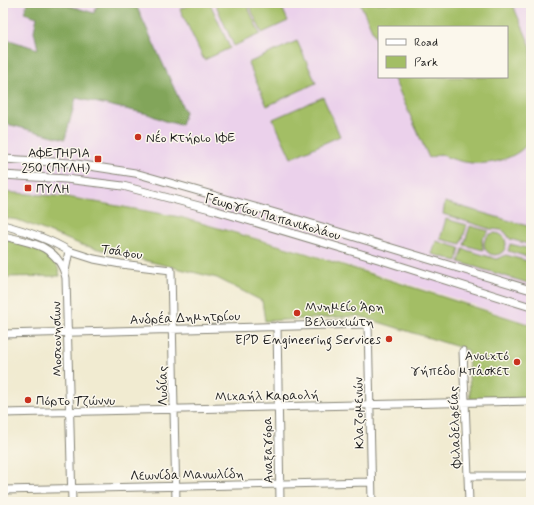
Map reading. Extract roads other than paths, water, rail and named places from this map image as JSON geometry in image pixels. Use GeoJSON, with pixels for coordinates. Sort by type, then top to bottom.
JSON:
{"type":"FeatureCollection","features":[{"type":"Feature","properties":{"kind":"street","name":"Γεωργίου Παπανικολάου"},"geometry":{"type":"LineString","coordinates":[[3,159],[70,163],[135,173],[531,290]]}},
{"type":"Feature","properties":{"kind":"street","name":"Γεωργίου Παπανικολάου"},"geometry":{"type":"LineString","coordinates":[[3,175],[66,179],[123,186],[214,210],[531,307]]}},
{"type":"Feature","properties":{"kind":"street","name":"Τσάφου"},"geometry":{"type":"LineString","coordinates":[[3,225],[36,235],[70,251],[94,259],[171,270]]}},
{"type":"Feature","properties":{"kind":"street"},"geometry":{"type":"LineString","coordinates":[[3,236],[28,241],[49,251],[62,263],[65,271]]}},
{"type":"Feature","properties":{"kind":"street"},"geometry":{"type":"LineString","coordinates":[[65,271],[70,251]]}},
{"type":"Feature","properties":{"kind":"street","name":"Λυδίας"},"geometry":{"type":"LineString","coordinates":[[171,270],[176,502]]}},
{"type":"Feature","properties":{"kind":"street","name":"Μοσχονησίων"},"geometry":{"type":"LineString","coordinates":[[65,271],[72,502]]}},
{"type":"Feature","properties":{"kind":"street","name":"Ανδρέα Δημητρίου"},"geometry":{"type":"LineString","coordinates":[[3,334],[368,324]]}},
{"type":"Feature","properties":{"kind":"street","name":"Κλαζομενών"},"geometry":{"type":"LineString","coordinates":[[368,324],[372,502]]}},
{"type":"Feature","properties":{"kind":"street","name":"Αναξαγόρα"},"geometry":{"type":"LineString","coordinates":[[277,326],[280,502]]}},
{"type":"Feature","properties":{"kind":"street","name":"Φιλαδελφείας"},"geometry":{"type":"LineString","coordinates":[[463,351],[469,502]]}},
{"type":"Feature","properties":{"kind":"street","name":"Μιχαήλ Καραολή"},"geometry":{"type":"LineString","coordinates":[[3,413],[531,402]]}},
{"type":"Feature","properties":{"kind":"street"},"geometry":{"type":"LineString","coordinates":[[468,476],[531,476]]}},
{"type":"Feature","properties":{"kind":"street","name":"Λεωνίδα Μανωλίδη"},"geometry":{"type":"LineString","coordinates":[[3,490],[371,482]]}},
{"type":"Feature","properties":{"kind":"place","name":"Νέο Κτήριο ΙΦΕ"},"geometry":{"type":"Point","coordinates":[138,137]}},
{"type":"Feature","properties":{"kind":"place","name":"ΑΦΕΤΗΡΙΑ 250 (ΠΥΛΗ)"},"geometry":{"type":"Point","coordinates":[98,159]}},
{"type":"Feature","properties":{"kind":"place","name":"ΠΥΛΗ"},"geometry":{"type":"Point","coordinates":[28,188]}},
{"type":"Feature","properties":{"kind":"place","name":"Μνημείο Άρη Βελουχιώτη"},"geometry":{"type":"Point","coordinates":[297,313]}},
{"type":"Feature","properties":{"kind":"place","name":"EPD Engineering Services"},"geometry":{"type":"Point","coordinates":[389,339]}},
{"type":"Feature","properties":{"kind":"place","name":"Ανοιχτό γήπεδο μπάσκετ"},"geometry":{"type":"Point","coordinates":[517,362]}},
{"type":"Feature","properties":{"kind":"place","name":"Πόρτο Τζώννυ"},"geometry":{"type":"Point","coordinates":[28,400]}}]}
